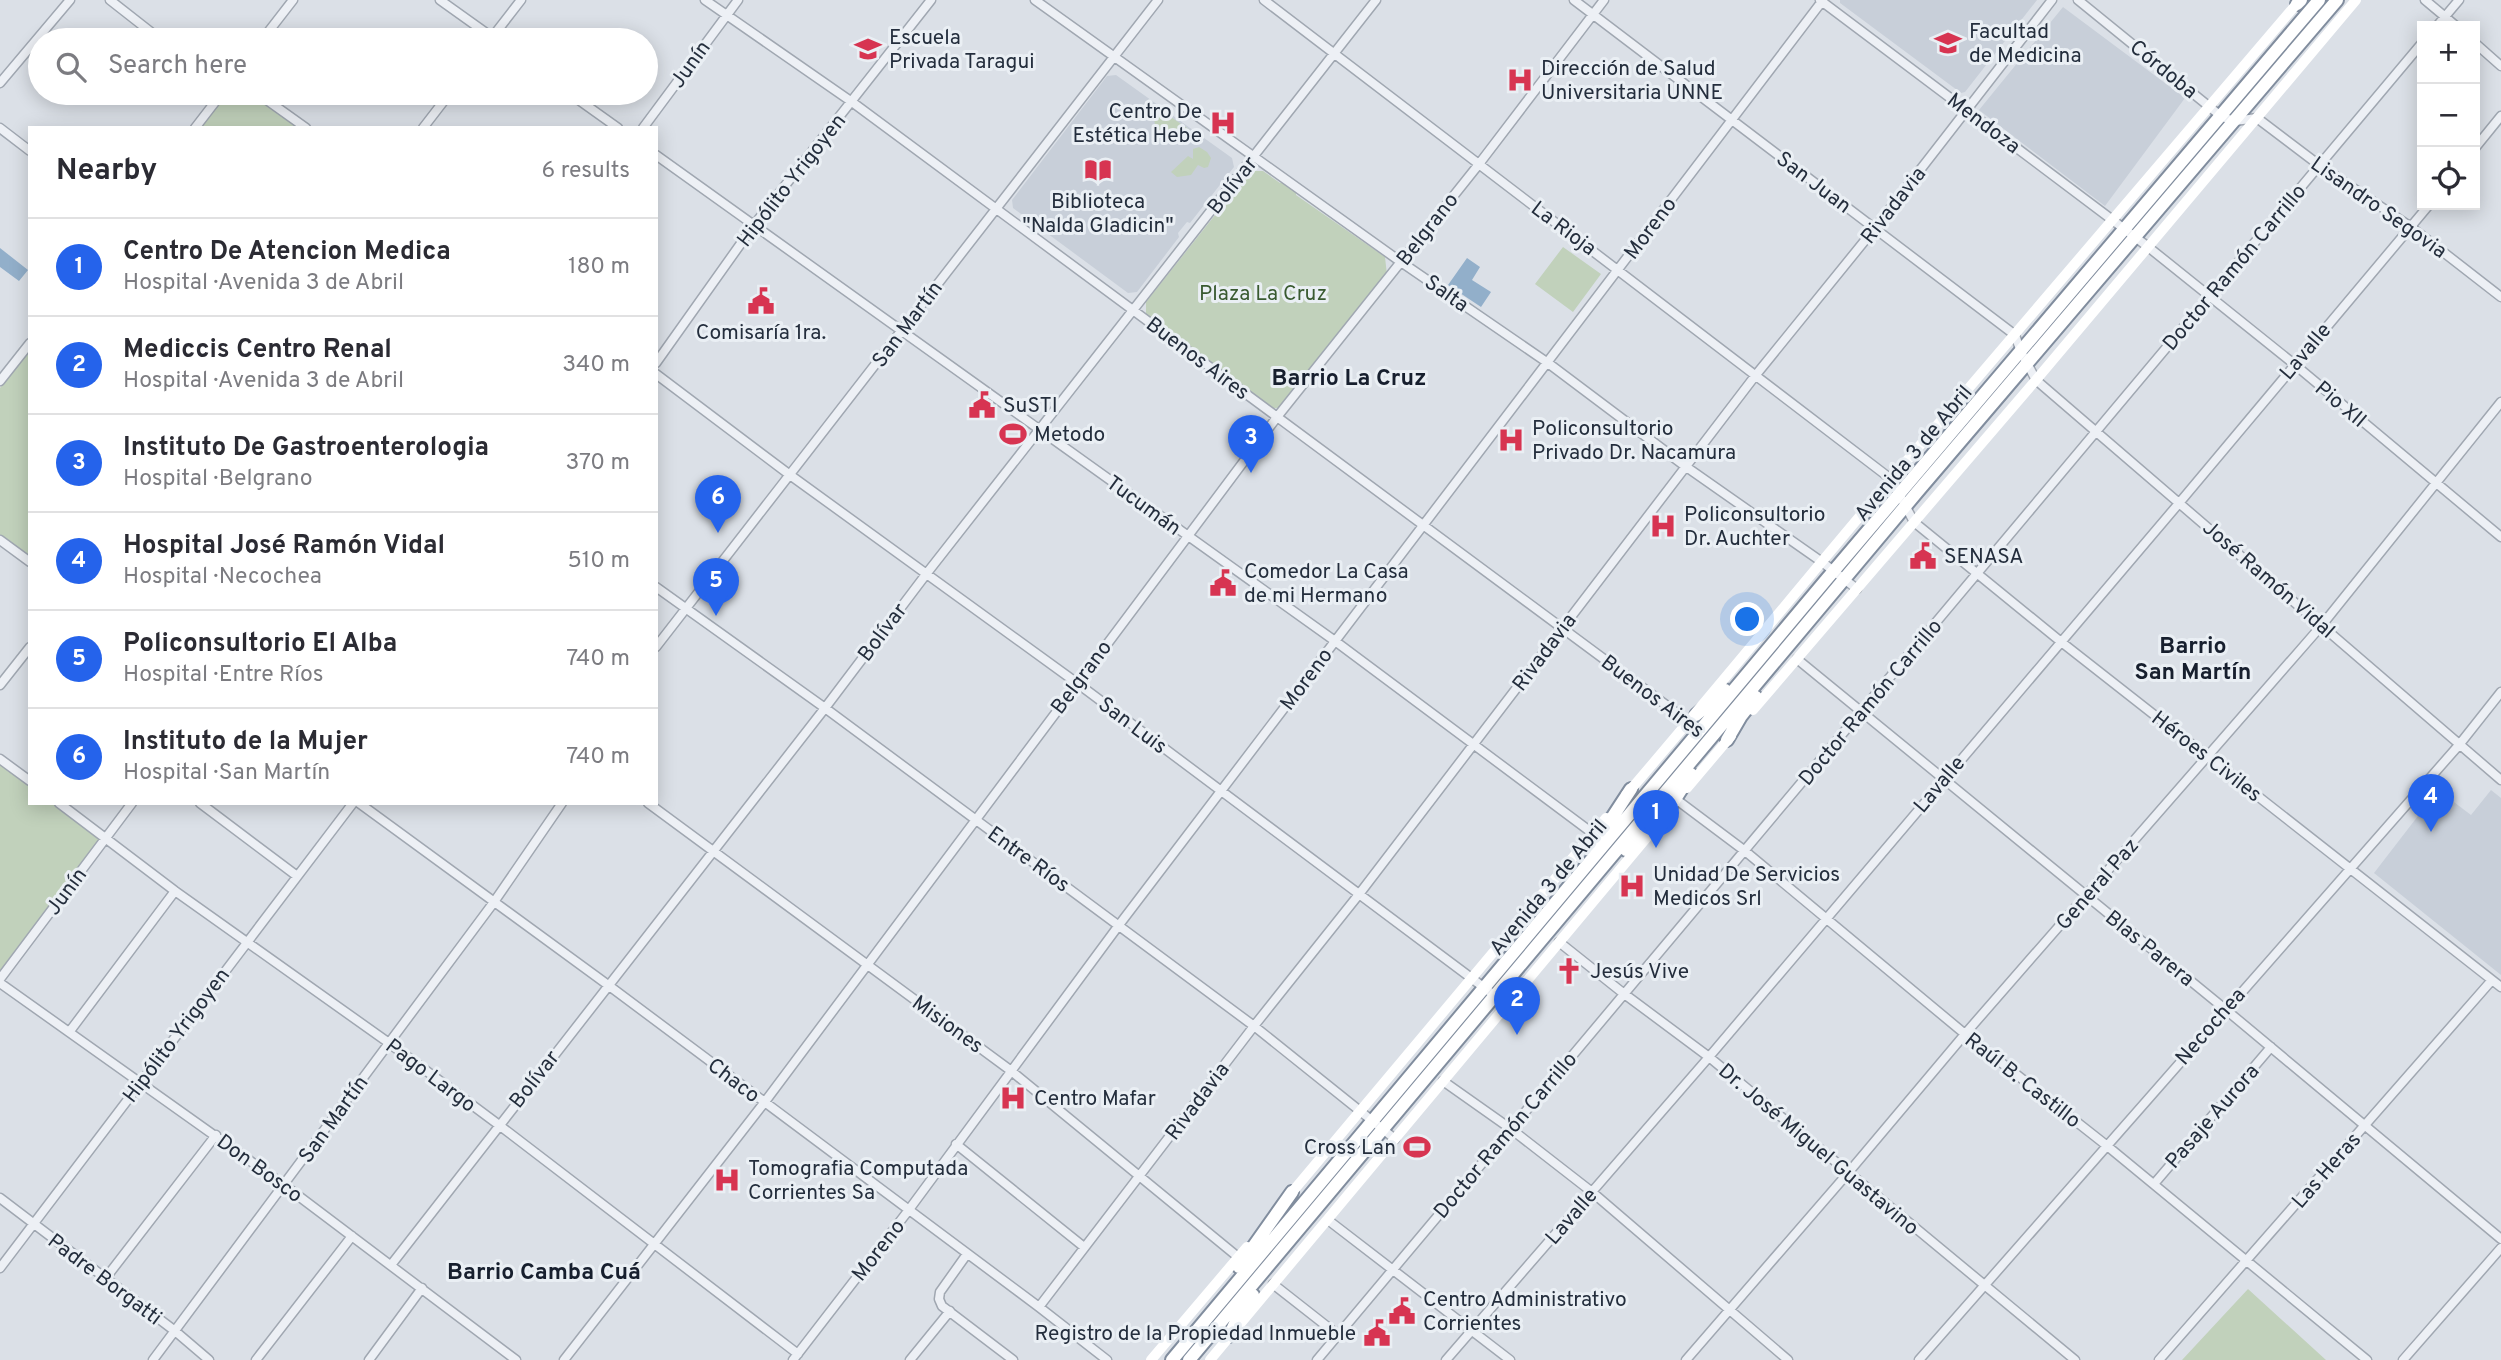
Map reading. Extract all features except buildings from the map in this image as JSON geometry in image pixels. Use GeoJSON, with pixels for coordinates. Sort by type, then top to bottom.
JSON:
{"type":"FeatureCollection","features":[{"type":"Feature","properties":{"kind":"highway","name":"Avenida 3 de Abril"},"geometry":{"type":"LineString","coordinates":[[1610,847],[1715,740],[1803,618],[1905,507],[2027,365],[2222,117],[2319,0]]}},
{"type":"Feature","properties":{"kind":"highway","name":"Avenida 3 de Abril"},"geometry":{"type":"LineString","coordinates":[[1839,576],[1899,494],[2021,352],[2235,121],[2337,0]]}},
{"type":"Feature","properties":{"kind":"highway"},"geometry":{"type":"LineString","coordinates":[[1693,719],[1718,699],[1803,618]]}},
{"type":"Feature","properties":{"kind":"highway"},"geometry":{"type":"LineString","coordinates":[[1539,933],[1610,847],[1665,815],[1685,780],[1715,740],[1741,716],[1772,676],[1803,618]]}},
{"type":"Feature","properties":{"kind":"highway"},"geometry":{"type":"LineString","coordinates":[[1539,933],[1610,847],[1631,789]]}},
{"type":"Feature","properties":{"kind":"highway","name":"Avenida 3 de Abril"},"geometry":{"type":"LineString","coordinates":[[1172,1360],[1377,1125],[1539,933]]}},
{"type":"Feature","properties":{"kind":"highway","name":"Avenida 3 de Abril"},"geometry":{"type":"LineString","coordinates":[[1189,1360],[1316,1206],[1377,1125]]}},
{"type":"Feature","properties":{"kind":"highway"},"geometry":{"type":"LineString","coordinates":[[1193,1334],[1292,1192]]}},
{"type":"Feature","properties":{"kind":"highway"},"geometry":{"type":"LineString","coordinates":[[1229,1336],[1243,1307],[1286,1253],[1316,1206]]}},
{"type":"Feature","properties":{"kind":"main road","name":"Avenida 3 de Abril"},"geometry":{"type":"LineString","coordinates":[[1665,815],[1715,740],[1797,659],[2356,0]]}},
{"type":"Feature","properties":{"kind":"main road","name":"Avenida 3 de Abril"},"geometry":{"type":"LineString","coordinates":[[1631,789],[1693,719],[1891,479],[2300,1]]}},
{"type":"Feature","properties":{"kind":"main road","name":"Avenida 3 de Abril"},"geometry":{"type":"LineString","coordinates":[[1212,1359],[1559,942],[1610,847]]}},
{"type":"Feature","properties":{"kind":"main road","name":"Avenida 3 de Abril"},"geometry":{"type":"LineString","coordinates":[[1151,1360],[1472,977],[1610,847]]}},
{"type":"Feature","properties":{"kind":"street"},"geometry":{"type":"LineString","coordinates":[[47,28],[71,0]]}},
{"type":"Feature","properties":{"kind":"street"},"geometry":{"type":"LineString","coordinates":[[110,0],[146,28]]}},
{"type":"Feature","properties":{"kind":"street"},"geometry":{"type":"LineString","coordinates":[[271,28],[293,0]]}},
{"type":"Feature","properties":{"kind":"street"},"geometry":{"type":"LineString","coordinates":[[440,0],[478,28]]}},
{"type":"Feature","properties":{"kind":"street"},"geometry":{"type":"LineString","coordinates":[[501,28],[521,0]]}},
{"type":"Feature","properties":{"kind":"street","name":"Buenos Aires"},"geometry":{"type":"LineString","coordinates":[[705,0],[852,102],[1562,628],[1693,719],[1715,740]]}},
{"type":"Feature","properties":{"kind":"street","name":"Junín"},"geometry":{"type":"LineString","coordinates":[[644,126],[738,0]]}},
{"type":"Feature","properties":{"kind":"street","name":"Hipólito Yrigoyen"},"geometry":{"type":"LineString","coordinates":[[658,360],[754,225],[931,0]]}},
{"type":"Feature","properties":{"kind":"street","name":"Salta"},"geometry":{"type":"LineString","coordinates":[[1035,0],[1401,262],[1548,363],[1685,466],[1857,589]]}},
{"type":"Feature","properties":{"kind":"street","name":"San Martín"},"geometry":{"type":"LineString","coordinates":[[658,644],[1158,0]]}},
{"type":"Feature","properties":{"kind":"street","name":"La Rioja"},"geometry":{"type":"LineString","coordinates":[[1264,0],[1891,479],[1914,522]]}},
{"type":"Feature","properties":{"kind":"street","name":"Bolívar"},"geometry":{"type":"LineString","coordinates":[[391,1265],[927,573],[1376,0]]}},
{"type":"Feature","properties":{"kind":"street","name":"San Juan"},"geometry":{"type":"LineString","coordinates":[[1574,0],[2014,335]]}},
{"type":"Feature","properties":{"kind":"street","name":"Belgrano"},"geometry":{"type":"LineString","coordinates":[[564,1360],[764,1102],[1278,417],[1604,0]]}},
{"type":"Feature","properties":{"kind":"street","name":"Mendoza"},"geometry":{"type":"LineString","coordinates":[[1821,0],[2147,246]]}},
{"type":"Feature","properties":{"kind":"street","name":"Moreno"},"geometry":{"type":"LineString","coordinates":[[795,1357],[1821,0]]}},
{"type":"Feature","properties":{"kind":"street","name":"Rivadavia"},"geometry":{"type":"LineString","coordinates":[[1039,1307],[1254,1026],[1360,893],[1685,466],[1875,229],[2052,0]]}},
{"type":"Feature","properties":{"kind":"street","name":"Córdoba"},"geometry":{"type":"LineString","coordinates":[[2078,0],[2222,117],[2235,121],[2257,118]]}},
{"type":"Feature","properties":{"kind":"street"},"geometry":{"type":"LineString","coordinates":[[2425,0],[2450,21]]}},
{"type":"Feature","properties":{"kind":"street"},"geometry":{"type":"LineString","coordinates":[[2441,21],[2459,0]]}},
{"type":"Feature","properties":{"kind":"street"},"geometry":{"type":"LineString","coordinates":[[2480,47],[2501,66]]}},
{"type":"Feature","properties":{"kind":"street","name":"Doctor Ramón Carrillo"},"geometry":{"type":"LineString","coordinates":[[1317,1360],[2417,49]]}},
{"type":"Feature","properties":{"kind":"street"},"geometry":{"type":"LineString","coordinates":[[0,83],[28,50]]}},
{"type":"Feature","properties":{"kind":"street"},"geometry":{"type":"LineString","coordinates":[[197,126],[213,105]]}},
{"type":"Feature","properties":{"kind":"street"},"geometry":{"type":"LineString","coordinates":[[274,105],[303,126]]}},
{"type":"Feature","properties":{"kind":"street"},"geometry":{"type":"LineString","coordinates":[[425,126],[441,105]]}},
{"type":"Feature","properties":{"kind":"street"},"geometry":{"type":"LineString","coordinates":[[586,105],[615,126]]}},
{"type":"Feature","properties":{"kind":"street"},"geometry":{"type":"LineString","coordinates":[[2476,147],[2501,116]]}},
{"type":"Feature","properties":{"kind":"street","name":"Lisandro Segovia"},"geometry":{"type":"LineString","coordinates":[[2257,118],[2319,165],[2411,227],[2501,297]]}},
{"type":"Feature","properties":{"kind":"street"},"geometry":{"type":"LineString","coordinates":[[0,128],[28,149]]}},
{"type":"Feature","properties":{"kind":"street","name":"Tucumán"},"geometry":{"type":"LineString","coordinates":[[658,156],[1335,641],[1610,847]]}},
{"type":"Feature","properties":{"kind":"street","name":"Lavalle"},"geometry":{"type":"LineString","coordinates":[[1446,1360],[1709,1057],[2425,210]]}},
{"type":"Feature","properties":{"kind":"street","name":"Pio XII"},"geometry":{"type":"LineString","coordinates":[[2147,246],[2294,364],[2501,537]]}},
{"type":"Feature","properties":{"kind":"street"},"geometry":{"type":"LineString","coordinates":[[2014,335],[2036,380]]}},
{"type":"Feature","properties":{"kind":"street"},"geometry":{"type":"LineString","coordinates":[[0,381],[28,346]]}},
{"type":"Feature","properties":{"kind":"street","name":"San Luis"},"geometry":{"type":"LineString","coordinates":[[658,376],[790,475],[1077,683],[1506,1004]]}},
{"type":"Feature","properties":{"kind":"street","name":"José Ramón Vidal"},"geometry":{"type":"LineString","coordinates":[[2036,380],[2501,780]]}},
{"type":"Feature","properties":{"kind":"street","name":"General Paz"},"geometry":{"type":"LineString","coordinates":[[1686,1360],[1965,1034],[2322,625],[2501,402]]}},
{"type":"Feature","properties":{"kind":"street","name":"Héroes Civiles"},"geometry":{"type":"LineString","coordinates":[[1914,522],[2060,641],[2501,987]]}},
{"type":"Feature","properties":{"kind":"street"},"geometry":{"type":"LineString","coordinates":[[0,540],[28,561]]}},
{"type":"Feature","properties":{"kind":"street","name":"Entre Ríos"},"geometry":{"type":"LineString","coordinates":[[658,588],[1119,925],[1254,1026],[1395,1139]]}},
{"type":"Feature","properties":{"kind":"street"},"geometry":{"type":"LineString","coordinates":[[0,685],[28,650]]}},
{"type":"Feature","properties":{"kind":"street","name":"Blas Parera"},"geometry":{"type":"LineString","coordinates":[[1797,659],[2501,1239]]}},
{"type":"Feature","properties":{"kind":"street","name":"Necochea"},"geometry":{"type":"LineString","coordinates":[[1919,1360],[2459,745],[2501,692]]}},
{"type":"Feature","properties":{"kind":"street"},"geometry":{"type":"LineString","coordinates":[[0,759],[28,780]]}},
{"type":"Feature","properties":{"kind":"street","name":"Raúl B. Castillo"},"geometry":{"type":"LineString","coordinates":[[1677,800],[1745,850],[1965,1034],[2106,1145],[2367,1360]]}},
{"type":"Feature","properties":{"kind":"street","name":"Pago Largo"},"geometry":{"type":"LineString","coordinates":[[62,805],[246,943],[389,1043],[499,1125],[795,1357]]}},
{"type":"Feature","properties":{"kind":"street","name":"Junín"},"geometry":{"type":"LineString","coordinates":[[0,981],[131,805]]}},
{"type":"Feature","properties":{"kind":"street"},"geometry":{"type":"LineString","coordinates":[[203,805],[297,876]]}},
{"type":"Feature","properties":{"kind":"street","name":"Hipólito Yrigoyen"},"geometry":{"type":"LineString","coordinates":[[0,1268],[351,805]]}},
{"type":"Feature","properties":{"kind":"street","name":"Chaco"},"geometry":{"type":"LineString","coordinates":[[362,805],[608,985],[1107,1360]]}},
{"type":"Feature","properties":{"kind":"street","name":"San Martín"},"geometry":{"type":"LineString","coordinates":[[153,1360],[494,902],[561,805]]}},
{"type":"Feature","properties":{"kind":"street","name":"Misiones"},"geometry":{"type":"LineString","coordinates":[[651,805],[1010,1070],[1238,1257]]}},
{"type":"Feature","properties":{"kind":"street"},"geometry":{"type":"LineString","coordinates":[[70,1031],[175,891]]}},
{"type":"Feature","properties":{"kind":"street","name":"Dr. José Miguel Guastavino"},"geometry":{"type":"LineString","coordinates":[[1559,942],[1709,1057],[2076,1360]]}},
{"type":"Feature","properties":{"kind":"street","name":"Las Heras"},"geometry":{"type":"LineString","coordinates":[[2159,1360],[2492,980]]}},
{"type":"Feature","properties":{"kind":"street","name":"Don Bosco"},"geometry":{"type":"LineString","coordinates":[[0,981],[140,1084],[285,1185],[516,1360]]}},
{"type":"Feature","properties":{"kind":"street","name":"Pasaje Aurora"},"geometry":{"type":"LineString","coordinates":[[2154,1184],[2271,1047]]}},
{"type":"Feature","properties":{"kind":"street"},"geometry":{"type":"LineString","coordinates":[[1443,1081],[1511,1129],[1591,1192],[1788,1360]]}},
{"type":"Feature","properties":{"kind":"street"},"geometry":{"type":"LineString","coordinates":[[105,1279],[216,1135]]}},
{"type":"Feature","properties":{"kind":"street"},"geometry":{"type":"LineString","coordinates":[[956,1144],[1084,1247]]}},
{"type":"Feature","properties":{"kind":"street","name":"Padre Borgatti"},"geometry":{"type":"LineString","coordinates":[[0,1198],[209,1360]]}},
{"type":"Feature","properties":{"kind":"street"},"geometry":{"type":"LineString","coordinates":[[1328,1220],[1394,1268],[1510,1360]]}},
{"type":"Feature","properties":{"kind":"street"},"geometry":{"type":"LineString","coordinates":[[256,1360],[352,1236]]}},
{"type":"Feature","properties":{"kind":"street"},"geometry":{"type":"LineString","coordinates":[[2403,1360],[2501,1248]]}},
{"type":"Feature","properties":{"kind":"street"},"geometry":{"type":"LineString","coordinates":[[967,1254],[940,1292],[942,1306],[1013,1360]]}},
{"type":"Feature","properties":{"kind":"street"},"geometry":{"type":"LineString","coordinates":[[1273,1284],[1338,1335]]}},
{"type":"Feature","properties":{"kind":"street"},"geometry":{"type":"LineString","coordinates":[[369,1360],[422,1288]]}},
{"type":"Feature","properties":{"kind":"street"},"geometry":{"type":"LineString","coordinates":[[910,1360],[950,1311]]}},
{"type":"Feature","properties":{"kind":"shaded area","name":"Facultad de Medicina"},"geometry":{"type":"Polygon","coordinates":[[[1840,0],[2037,0],[1965,92],[1961,93],[1840,3],[1840,0]]]}},
{"type":"Feature","properties":{"kind":"shaded area"},"geometry":{"type":"Polygon","coordinates":[[[2063,7],[2185,98],[2105,206],[1979,110],[2063,7]]]}},
{"type":"Feature","properties":{"kind":"shaded area"},"geometry":{"type":"Polygon","coordinates":[[[1116,75],[1232,158],[1234,167],[1190,223],[1187,222],[1178,233],[1179,237],[1137,292],[1128,293],[1013,208],[1012,200],[1107,76],[1116,75]]]}},
{"type":"Feature","properties":{"kind":"shaded area"},"geometry":{"type":"Polygon","coordinates":[[[2438,790],[2471,815],[2491,790],[2501,798],[2501,975],[2374,873],[2438,790]]]}},
{"type":"Feature","properties":{"kind":"green space"},"geometry":{"type":"Polygon","coordinates":[[[218,105],[266,105],[295,126],[202,126],[218,105]]]}},
{"type":"Feature","properties":{"kind":"green space"},"geometry":{"type":"Polygon","coordinates":[[[1162,111],[1190,132],[1181,135],[1160,131],[1154,118],[1162,111]]]}},
{"type":"Feature","properties":{"kind":"green space"},"geometry":{"type":"Polygon","coordinates":[[[1199,147],[1211,158],[1208,167],[1198,165],[1191,175],[1177,177],[1171,172],[1188,156],[1193,159],[1193,149],[1199,147]]]}},
{"type":"Feature","properties":{"kind":"green space","name":"Plaza La Cruz"},"geometry":{"type":"Polygon","coordinates":[[[1250,171],[1263,171],[1280,183],[1284,181],[1296,190],[1296,195],[1385,257],[1387,275],[1284,407],[1269,409],[1146,315],[1146,302],[1250,171]]]}},
{"type":"Feature","properties":{"kind":"green space"},"geometry":{"type":"Polygon","coordinates":[[[1563,247],[1601,274],[1573,312],[1535,284],[1563,247]]]}},
{"type":"Feature","properties":{"kind":"green space"},"geometry":{"type":"Polygon","coordinates":[[[28,352],[28,556],[0,535],[0,388],[28,352]]]}},
{"type":"Feature","properties":{"kind":"green space"},"geometry":{"type":"Polygon","coordinates":[[[0,762],[28,783],[28,805],[57,805],[101,839],[0,975],[0,762]]]}},
{"type":"Feature","properties":{"kind":"green space"},"geometry":{"type":"Polygon","coordinates":[[[2248,1289],[2326,1360],[2182,1360],[2248,1289]]]}},
{"type":"Feature","properties":{"kind":"water"},"geometry":{"type":"Polygon","coordinates":[[[0,248],[28,270],[19,281],[0,267],[0,248]]]}},
{"type":"Feature","properties":{"kind":"water"},"geometry":{"type":"Polygon","coordinates":[[[1467,258],[1480,267],[1472,280],[1491,292],[1481,307],[1448,285],[1467,258]]]}},
{"type":"Feature","properties":{"kind":"place","name":"Facultad de Medicina"},"geometry":{"type":"Point","coordinates":[1948,43]}},
{"type":"Feature","properties":{"kind":"place","name":"Escuela Privada Taragui"},"geometry":{"type":"Point","coordinates":[868,49]}},
{"type":"Feature","properties":{"kind":"place","name":"Dirección de Salud Universitaria UNNE"},"geometry":{"type":"Point","coordinates":[1520,80]}},
{"type":"Feature","properties":{"kind":"place","name":"Centro De Estética Hebe"},"geometry":{"type":"Point","coordinates":[1223,123]}},
{"type":"Feature","properties":{"kind":"place","name":"Biblioteca \"Nalda Gladicin\""},"geometry":{"type":"Point","coordinates":[1098,170]}},
{"type":"Feature","properties":{"kind":"place","name":"Comisaría 1ra."},"geometry":{"type":"Point","coordinates":[761,301]}},
{"type":"Feature","properties":{"kind":"place","name":"SuSTI"},"geometry":{"type":"Point","coordinates":[982,405]}},
{"type":"Feature","properties":{"kind":"place","name":"Metodo"},"geometry":{"type":"Point","coordinates":[1013,434]}},
{"type":"Feature","properties":{"kind":"place","name":"Policonsultorio Privado Dr. Nacamura"},"geometry":{"type":"Point","coordinates":[1511,440]}},
{"type":"Feature","properties":{"kind":"place","name":"Instituto De Gastroenterologia"},"geometry":{"type":"Point","coordinates":[1251,473]}},
{"type":"Feature","properties":{"kind":"place","name":"Policonsultorio Dr. Auchter"},"geometry":{"type":"Point","coordinates":[1663,526]}},
{"type":"Feature","properties":{"kind":"place","name":"Instituto de la Mujer"},"geometry":{"type":"Point","coordinates":[718,533]}},
{"type":"Feature","properties":{"kind":"place","name":"SENASA"},"geometry":{"type":"Point","coordinates":[1923,556]}},
{"type":"Feature","properties":{"kind":"place","name":"Comedor La Casa de mi Hermano"},"geometry":{"type":"Point","coordinates":[1223,583]}},
{"type":"Feature","properties":{"kind":"place","name":"Policonsultorio El Alba"},"geometry":{"type":"Point","coordinates":[716,616]}},
{"type":"Feature","properties":{"kind":"place","name":"Hospital José Ramón Vidal"},"geometry":{"type":"Point","coordinates":[2431,832]}},
{"type":"Feature","properties":{"kind":"place","name":"Centro De Atencion Medica"},"geometry":{"type":"Point","coordinates":[1656,848]}},
{"type":"Feature","properties":{"kind":"place","name":"Unidad De Servicios Medicos Srl"},"geometry":{"type":"Point","coordinates":[1632,886]}},
{"type":"Feature","properties":{"kind":"place","name":"Jesús Vive"},"geometry":{"type":"Point","coordinates":[1569,971]}},
{"type":"Feature","properties":{"kind":"place","name":"Mediccis Centro Renal"},"geometry":{"type":"Point","coordinates":[1517,1035]}},
{"type":"Feature","properties":{"kind":"place","name":"Centro Mafar"},"geometry":{"type":"Point","coordinates":[1013,1098]}},
{"type":"Feature","properties":{"kind":"place","name":"Cross Lan"},"geometry":{"type":"Point","coordinates":[1417,1147]}},
{"type":"Feature","properties":{"kind":"place","name":"Tomografia Computada Corrientes Sa"},"geometry":{"type":"Point","coordinates":[727,1180]}},
{"type":"Feature","properties":{"kind":"place","name":"Centro Administrativo Corrientes"},"geometry":{"type":"Point","coordinates":[1402,1311]}},
{"type":"Feature","properties":{"kind":"place","name":"Registro de la Propiedad Inmueble"},"geometry":{"type":"Point","coordinates":[1377,1333]}},
{"type":"Feature","properties":{"kind":"district","name":"Barrio La Cruz"},"geometry":{"type":"Point","coordinates":[1349,377]}},
{"type":"Feature","properties":{"kind":"district","name":"Barrio San Martín"},"geometry":{"type":"Point","coordinates":[2193,658]}},
{"type":"Feature","properties":{"kind":"district","name":"Barrio Camba Cuá"},"geometry":{"type":"Point","coordinates":[544,1271]}}]}
